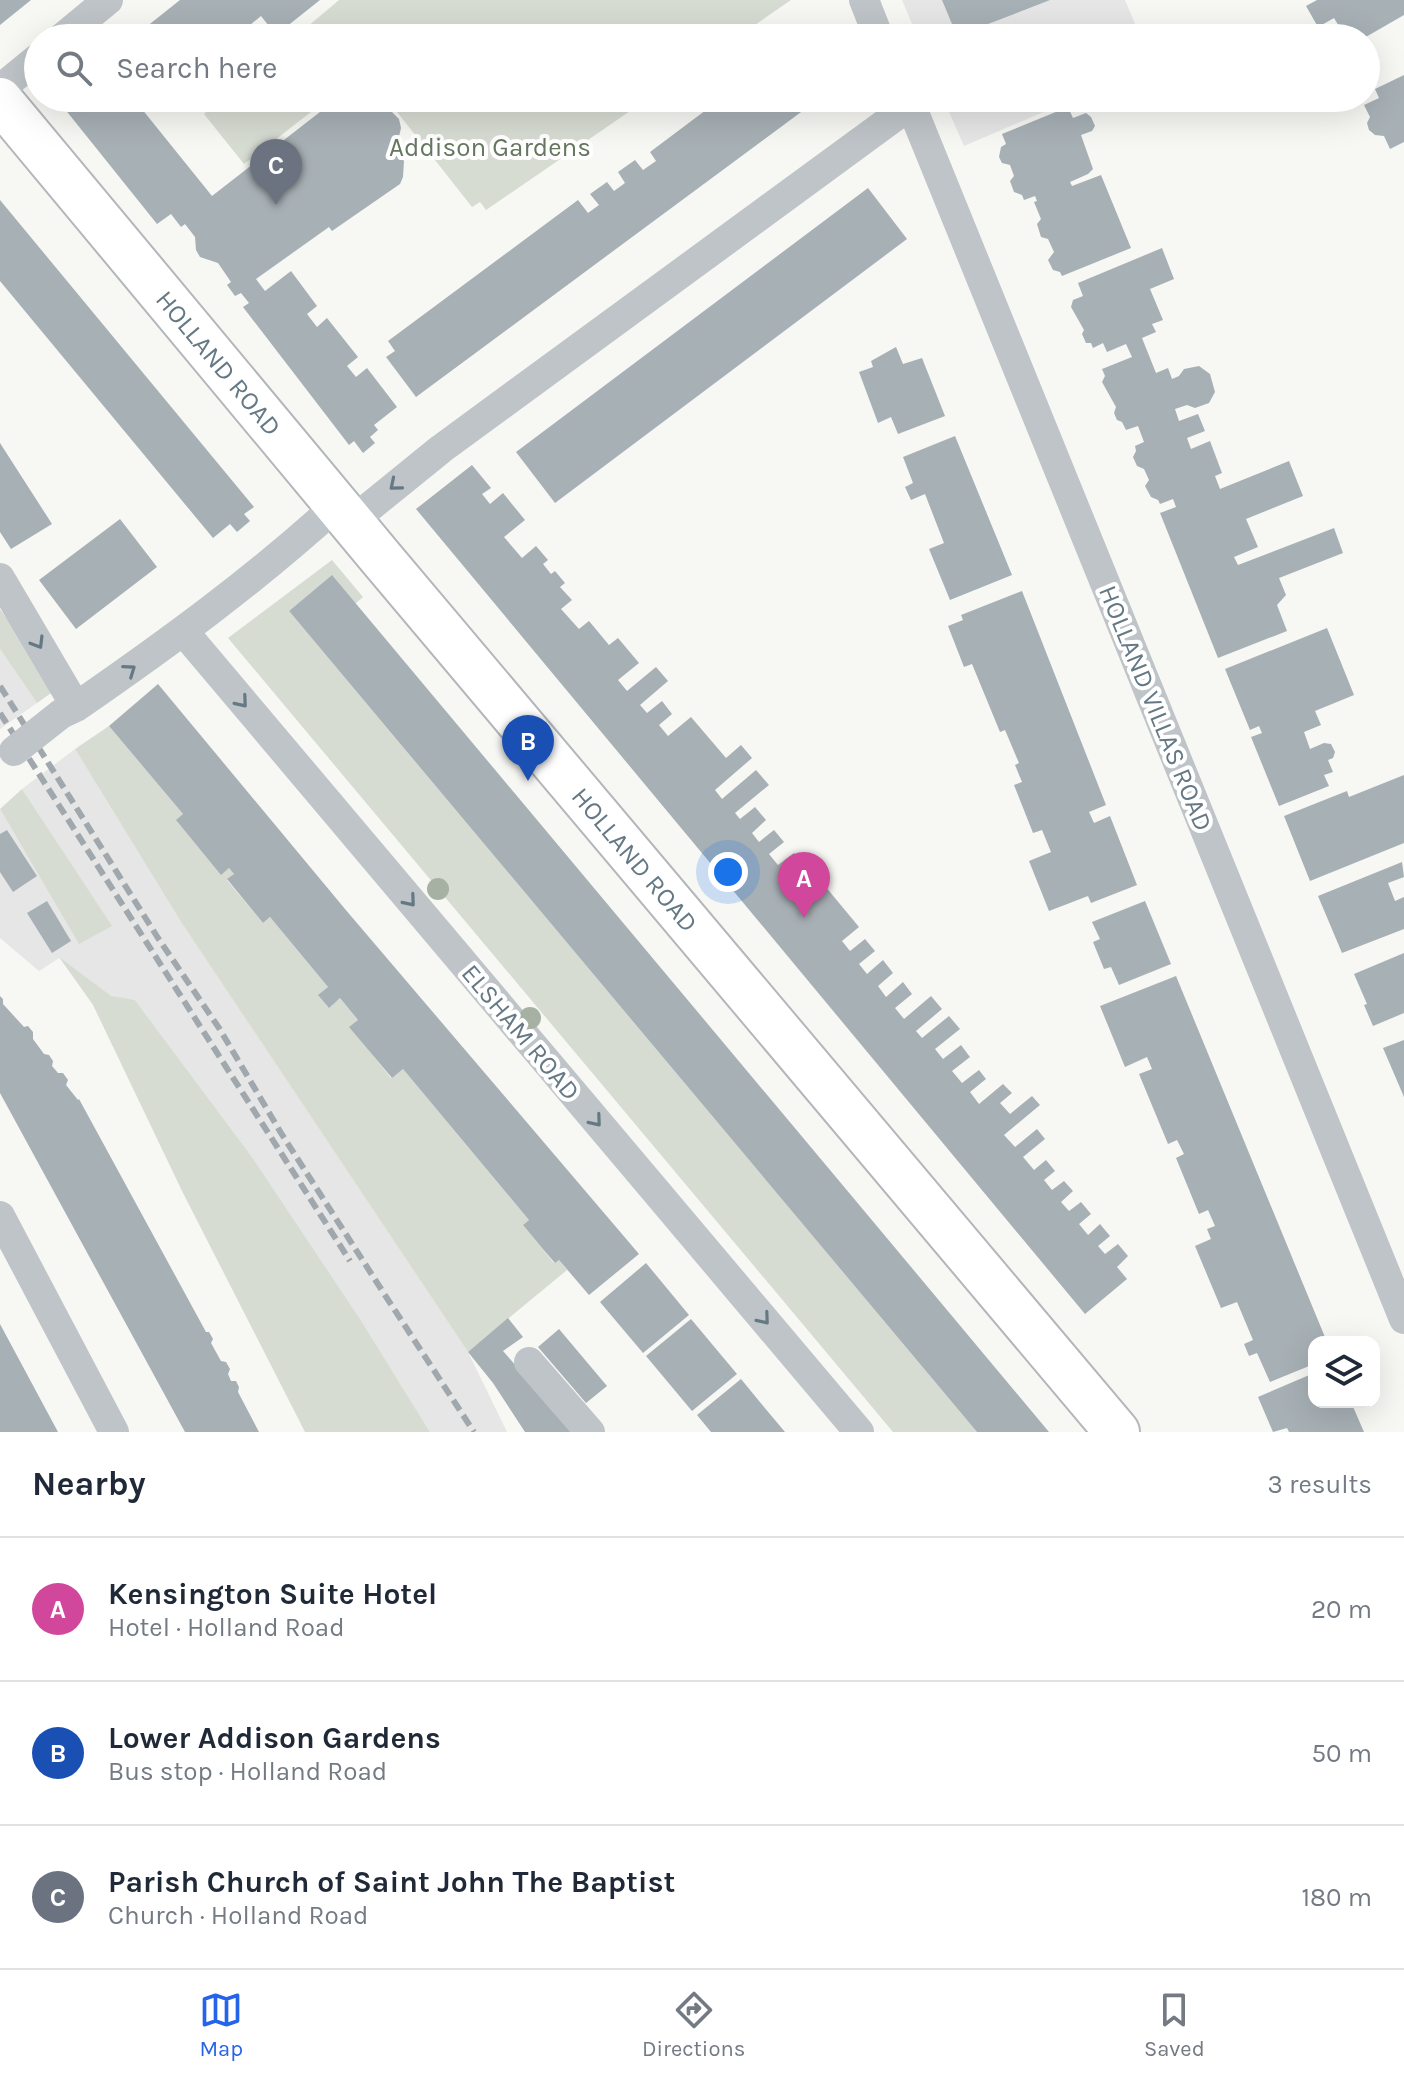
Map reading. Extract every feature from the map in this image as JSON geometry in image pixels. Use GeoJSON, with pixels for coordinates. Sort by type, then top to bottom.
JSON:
{"type":"FeatureCollection","features":[{"type":"Feature","properties":{"kind":"highway","name":"HOLLAND ROAD"},"geometry":{"type":"LineString","coordinates":[[0,100],[344,514],[1117,1432]]}},
{"type":"Feature","properties":{"kind":"street"},"geometry":{"type":"LineString","coordinates":[[79,24],[108,0]]}},
{"type":"Feature","properties":{"kind":"street"},"geometry":{"type":"LineString","coordinates":[[864,0],[873,24]]}},
{"type":"Feature","properties":{"kind":"street"},"geometry":{"type":"LineString","coordinates":[[0,89],[24,69]]}},
{"type":"Feature","properties":{"kind":"street"},"geometry":{"type":"LineString","coordinates":[[7,756],[184,632],[272,563],[441,449],[895,112]]}},
{"type":"Feature","properties":{"kind":"street","name":"HOLLAND VILLAS ROAD"},"geometry":{"type":"LineString","coordinates":[[914,112],[1404,1319]]}},
{"type":"Feature","properties":{"kind":"street"},"geometry":{"type":"LineString","coordinates":[[0,578],[69,711]]}},
{"type":"Feature","properties":{"kind":"street","name":"ELSHAM ROAD"},"geometry":{"type":"LineString","coordinates":[[184,632],[859,1432]]}},
{"type":"Feature","properties":{"kind":"street"},"geometry":{"type":"LineString","coordinates":[[0,1216],[114,1432]]}},
{"type":"Feature","properties":{"kind":"street"},"geometry":{"type":"LineString","coordinates":[[529,1362],[590,1432]]}},
{"type":"Feature","properties":{"kind":"shaded area"},"geometry":{"type":"Polygon","coordinates":[[[902,0],[1125,0],[1135,24],[912,24],[902,0]]]}},
{"type":"Feature","properties":{"kind":"shaded area"},"geometry":{"type":"Polygon","coordinates":[[[949,112],[1043,112],[964,146],[949,112]]]}},
{"type":"Feature","properties":{"kind":"shaded area"},"geometry":{"type":"Polygon","coordinates":[[[0,649],[37,703],[0,729],[0,649]]]}},
{"type":"Feature","properties":{"kind":"shaded area"},"geometry":{"type":"Polygon","coordinates":[[[75,749],[181,922],[468,1352],[507,1432],[430,1432],[362,1322],[252,1157],[135,1000],[111,997],[59,958],[39,971],[0,938],[0,809],[79,943],[111,926],[22,789],[75,749]]]}},
{"type":"Feature","properties":{"kind":"green space"},"geometry":{"type":"Polygon","coordinates":[[[339,0],[791,0],[756,24],[311,24],[339,0]]]}},
{"type":"Feature","properties":{"kind":"green space","name":"Addison Gardens"},"geometry":{"type":"Polygon","coordinates":[[[206,112],[311,112],[244,164],[204,114],[206,112]]]}},
{"type":"Feature","properties":{"kind":"green space","name":"Addison Gardens"},"geometry":{"type":"Polygon","coordinates":[[[397,112],[629,112],[486,210],[480,202],[472,207],[397,112]]]}},
{"type":"Feature","properties":{"kind":"green space"},"geometry":{"type":"Polygon","coordinates":[[[332,560],[363,597],[355,604],[331,576],[289,611],[977,1432],[893,1432],[228,638],[332,560]]]}},
{"type":"Feature","properties":{"kind":"green space"},"geometry":{"type":"Polygon","coordinates":[[[0,609],[57,689],[37,703],[0,649],[0,609]]]}},
{"type":"Feature","properties":{"kind":"green space"},"geometry":{"type":"Polygon","coordinates":[[[109,726],[183,814],[177,821],[221,874],[229,868],[234,874],[227,880],[263,923],[270,917],[328,987],[319,995],[328,1007],[340,998],[358,1020],[350,1027],[391,1078],[403,1069],[529,1220],[523,1225],[554,1263],[559,1260],[567,1270],[468,1352],[181,922],[75,749],[109,726]]]}},
{"type":"Feature","properties":{"kind":"green space"},"geometry":{"type":"Polygon","coordinates":[[[22,789],[112,926],[79,944],[0,809],[22,789]]]}},
{"type":"Feature","properties":{"kind":"green space"},"geometry":{"type":"Polygon","coordinates":[[[59,957],[111,996],[135,1000],[252,1157],[362,1322],[430,1432],[305,1432],[183,1193],[93,1005],[59,957]]]}},
{"type":"Feature","properties":{"kind":"building"},"geometry":{"type":"Polygon","coordinates":[[[0,0],[31,0],[0,25],[0,0]]]}},
{"type":"Feature","properties":{"kind":"building"},"geometry":{"type":"Polygon","coordinates":[[[180,0],[320,0],[290,24],[267,24],[261,16],[251,24],[150,24],[180,0]]]}},
{"type":"Feature","properties":{"kind":"building"},"geometry":{"type":"Polygon","coordinates":[[[942,0],[1050,0],[988,24],[952,24],[942,0]]]}},
{"type":"Feature","properties":{"kind":"building"},"geometry":{"type":"Polygon","coordinates":[[[1317,0],[1404,0],[1404,15],[1380,29],[1380,24],[1338,24],[1334,18],[1316,24],[1306,6],[1317,0]]]}},
{"type":"Feature","properties":{"kind":"building"},"geometry":{"type":"Polygon","coordinates":[[[1404,75],[1404,142],[1390,149],[1384,136],[1375,135],[1367,123],[1370,117],[1368,112],[1380,112],[1380,87],[1404,75]]]}},
{"type":"Feature","properties":{"kind":"building"},"geometry":{"type":"Polygon","coordinates":[[[67,112],[144,112],[212,196],[320,112],[392,112],[399,119],[401,128],[398,141],[389,150],[396,151],[404,161],[400,184],[332,231],[329,227],[256,279],[265,291],[291,271],[317,306],[307,314],[317,327],[327,318],[358,357],[347,366],[356,377],[367,368],[397,407],[374,425],[378,430],[370,437],[375,443],[363,453],[354,441],[349,445],[243,307],[249,303],[241,293],[235,296],[227,285],[231,282],[218,263],[200,257],[195,237],[185,224],[181,227],[171,214],[157,224],[67,112]]]}},
{"type":"Feature","properties":{"kind":"building"},"geometry":{"type":"Polygon","coordinates":[[[703,112],[801,112],[416,397],[386,357],[395,351],[388,341],[578,200],[588,213],[599,205],[590,194],[607,182],[614,191],[625,183],[618,172],[635,160],[643,170],[656,161],[650,152],[703,112]]]}},
{"type":"Feature","properties":{"kind":"building"},"geometry":{"type":"Polygon","coordinates":[[[1056,112],[1070,112],[1073,118],[1086,113],[1091,117],[1095,126],[1092,131],[1081,135],[1093,169],[1070,182],[1072,186],[1101,175],[1131,248],[1062,276],[1053,270],[1048,260],[1054,252],[1048,239],[1041,237],[1037,224],[1041,219],[1034,202],[1037,201],[1035,196],[1024,200],[1022,195],[1014,192],[1010,165],[1002,163],[999,157],[1001,147],[1006,144],[1002,134],[1056,112]]]}},
{"type":"Feature","properties":{"kind":"building"},"geometry":{"type":"Polygon","coordinates":[[[868,188],[907,239],[555,503],[516,452],[868,188]]]}},
{"type":"Feature","properties":{"kind":"building"},"geometry":{"type":"Polygon","coordinates":[[[0,200],[254,507],[244,514],[250,521],[237,532],[230,524],[213,538],[0,281],[0,200]]]}},
{"type":"Feature","properties":{"kind":"building"},"geometry":{"type":"Polygon","coordinates":[[[1162,248],[1174,279],[1150,289],[1163,320],[1152,324],[1156,332],[1142,338],[1156,373],[1168,368],[1172,379],[1184,369],[1199,366],[1210,374],[1215,392],[1209,403],[1195,408],[1187,405],[1175,409],[1179,421],[1198,414],[1205,431],[1187,438],[1191,449],[1210,441],[1222,473],[1215,476],[1220,489],[1289,461],[1303,496],[1246,519],[1258,547],[1234,557],[1238,565],[1334,528],[1343,553],[1279,578],[1286,595],[1277,605],[1287,631],[1218,658],[1160,513],[1176,507],[1173,499],[1160,504],[1151,497],[1145,486],[1149,480],[1133,457],[1135,446],[1144,442],[1138,426],[1126,430],[1117,420],[1114,413],[1116,407],[1102,382],[1105,376],[1102,369],[1132,357],[1126,344],[1107,352],[1103,343],[1093,348],[1091,343],[1086,343],[1082,334],[1084,330],[1071,307],[1073,300],[1083,296],[1078,283],[1162,248]]]}},
{"type":"Feature","properties":{"kind":"building"},"geometry":{"type":"Polygon","coordinates":[[[896,347],[903,364],[922,358],[945,416],[898,434],[891,417],[878,423],[859,372],[873,367],[871,361],[896,347]]]}},
{"type":"Feature","properties":{"kind":"building"},"geometry":{"type":"Polygon","coordinates":[[[955,436],[1012,575],[950,600],[929,549],[944,543],[925,494],[911,500],[905,487],[913,483],[903,457],[955,436]]]}},
{"type":"Feature","properties":{"kind":"building"},"geometry":{"type":"Polygon","coordinates":[[[0,443],[52,524],[11,549],[0,532],[0,443]]]}},
{"type":"Feature","properties":{"kind":"building"},"geometry":{"type":"Polygon","coordinates":[[[472,465],[491,488],[482,494],[490,504],[503,493],[525,520],[504,537],[522,558],[536,546],[548,560],[543,564],[551,574],[555,571],[565,583],[560,587],[572,600],[561,609],[579,629],[589,621],[609,645],[618,638],[639,663],[618,680],[627,691],[656,667],[668,681],[640,705],[647,713],[662,701],[672,714],[659,725],[668,736],[691,717],[726,758],[741,745],[752,758],[715,790],[722,799],[756,770],[769,785],[735,813],[740,819],[755,807],[766,820],[752,833],[759,842],[774,830],[784,842],[769,854],[778,865],[794,853],[802,863],[786,875],[797,888],[815,874],[859,927],[842,941],[850,951],[865,939],[875,951],[859,964],[867,974],[883,960],[893,973],[878,986],[886,997],[903,982],[912,994],[895,1008],[904,1019],[931,996],[942,1009],[916,1031],[922,1038],[949,1016],[960,1029],[935,1049],[943,1059],[961,1045],[970,1057],[952,1071],[962,1083],[979,1070],[986,1079],[970,1092],[979,1104],[1003,1084],[1012,1093],[1000,1103],[1010,1114],[1032,1096],[1040,1105],[1004,1135],[1015,1147],[1037,1129],[1045,1139],[1023,1157],[1034,1170],[1046,1160],[1055,1171],[1044,1180],[1052,1190],[1064,1181],[1073,1191],[1061,1202],[1069,1211],[1081,1202],[1091,1214],[1079,1224],[1088,1235],[1100,1224],[1110,1236],[1098,1246],[1105,1254],[1118,1244],[1128,1256],[1117,1267],[1127,1279],[1085,1314],[416,509],[472,465]]]}},
{"type":"Feature","properties":{"kind":"building"},"geometry":{"type":"Polygon","coordinates":[[[120,519],[157,567],[76,629],[39,580],[120,519]]]}},
{"type":"Feature","properties":{"kind":"building"},"geometry":{"type":"Polygon","coordinates":[[[332,575],[1049,1432],[977,1432],[289,611],[332,575]]]}},
{"type":"Feature","properties":{"kind":"building"},"geometry":{"type":"Polygon","coordinates":[[[1022,591],[1106,805],[1089,812],[1094,823],[1110,816],[1137,885],[1091,903],[1088,896],[1049,911],[1029,861],[1051,852],[1042,830],[1033,833],[1014,785],[1022,782],[1015,765],[1019,763],[1005,730],[1000,732],[972,664],[964,667],[948,626],[963,620],[961,615],[1022,591]]]}},
{"type":"Feature","properties":{"kind":"building"},"geometry":{"type":"Polygon","coordinates":[[[1327,628],[1354,695],[1315,711],[1321,725],[1304,732],[1310,749],[1324,743],[1331,744],[1335,752],[1333,758],[1328,760],[1333,772],[1324,775],[1329,786],[1279,806],[1251,737],[1262,733],[1259,726],[1250,730],[1225,669],[1327,628]]]}},
{"type":"Feature","properties":{"kind":"building"},"geometry":{"type":"Polygon","coordinates":[[[158,684],[639,1254],[589,1295],[559,1260],[555,1263],[523,1225],[529,1220],[403,1069],[392,1078],[349,1027],[358,1020],[340,998],[329,1008],[318,995],[328,987],[270,917],[263,923],[227,879],[234,874],[229,868],[221,875],[176,820],[183,814],[109,726],[158,684]]]}},
{"type":"Feature","properties":{"kind":"building"},"geometry":{"type":"Polygon","coordinates":[[[1404,775],[1404,843],[1310,881],[1284,816],[1347,791],[1349,797],[1404,775]]]}},
{"type":"Feature","properties":{"kind":"building"},"geometry":{"type":"Polygon","coordinates":[[[7,830],[37,876],[13,892],[0,872],[0,834],[7,830]]]}},
{"type":"Feature","properties":{"kind":"building"},"geometry":{"type":"Polygon","coordinates":[[[1402,862],[1404,877],[1388,883],[1395,901],[1404,897],[1404,929],[1342,953],[1318,896],[1402,862]]]}},
{"type":"Feature","properties":{"kind":"building"},"geometry":{"type":"Polygon","coordinates":[[[47,901],[71,941],[52,953],[27,913],[47,901]]]}},
{"type":"Feature","properties":{"kind":"building"},"geometry":{"type":"Polygon","coordinates":[[[1145,901],[1171,964],[1119,985],[1111,967],[1104,969],[1093,942],[1100,939],[1092,922],[1145,901]]]}},
{"type":"Feature","properties":{"kind":"building"},"geometry":{"type":"Polygon","coordinates":[[[1404,953],[1404,1013],[1373,1026],[1354,974],[1404,953]]]}},
{"type":"Feature","properties":{"kind":"building"},"geometry":{"type":"Polygon","coordinates":[[[1176,976],[1325,1336],[1308,1336],[1308,1366],[1270,1382],[1257,1353],[1249,1356],[1244,1344],[1253,1340],[1237,1302],[1221,1308],[1195,1246],[1211,1239],[1207,1229],[1215,1226],[1208,1210],[1199,1214],[1176,1158],[1184,1154],[1177,1140],[1168,1144],[1139,1074],[1152,1069],[1147,1057],[1125,1067],[1100,1006],[1176,976]]]}},
{"type":"Feature","properties":{"kind":"building"},"geometry":{"type":"Polygon","coordinates":[[[0,996],[3,1004],[24,1027],[28,1026],[33,1032],[33,1039],[44,1054],[49,1055],[52,1066],[68,1080],[66,1085],[79,1099],[206,1332],[213,1339],[211,1343],[221,1361],[226,1362],[230,1369],[228,1374],[231,1381],[236,1381],[238,1392],[259,1432],[185,1432],[0,1093],[0,996]]]}},
{"type":"Feature","properties":{"kind":"building"},"geometry":{"type":"Polygon","coordinates":[[[1404,1040],[1404,1097],[1383,1048],[1404,1040]]]}},
{"type":"Feature","properties":{"kind":"building"},"geometry":{"type":"Polygon","coordinates":[[[646,1263],[689,1315],[643,1353],[600,1302],[646,1263]]]}},
{"type":"Feature","properties":{"kind":"building"},"geometry":{"type":"Polygon","coordinates":[[[508,1318],[523,1337],[503,1351],[574,1432],[525,1432],[468,1352],[508,1318]]]}},
{"type":"Feature","properties":{"kind":"building"},"geometry":{"type":"Polygon","coordinates":[[[691,1319],[737,1374],[692,1411],[646,1356],[691,1319]]]}},
{"type":"Feature","properties":{"kind":"building"},"geometry":{"type":"Polygon","coordinates":[[[0,1324],[58,1432],[0,1432],[0,1324]]]}},
{"type":"Feature","properties":{"kind":"building"},"geometry":{"type":"Polygon","coordinates":[[[559,1329],[607,1386],[586,1403],[538,1347],[559,1329]]]}},
{"type":"Feature","properties":{"kind":"building"},"geometry":{"type":"Polygon","coordinates":[[[1308,1376],[1308,1408],[1354,1408],[1364,1432],[1289,1432],[1287,1428],[1273,1432],[1258,1397],[1308,1376]]]}},
{"type":"Feature","properties":{"kind":"building"},"geometry":{"type":"Polygon","coordinates":[[[741,1379],[785,1432],[711,1432],[697,1415],[741,1379]]]}},
{"type":"Feature","properties":{"kind":"railway"},"geometry":{"type":"LineString","coordinates":[[0,686],[158,938],[219,1028],[281,1133],[474,1432]]}},
{"type":"Feature","properties":{"kind":"railway"},"geometry":{"type":"LineString","coordinates":[[0,713],[350,1261]]}},
{"type":"Feature","properties":{"kind":"place","name":"Parish Church of Saint John The Baptist"},"geometry":{"type":"Point","coordinates":[276,205]}},
{"type":"Feature","properties":{"kind":"place","name":"Lower Addison Gardens"},"geometry":{"type":"Point","coordinates":[528,781]}},
{"type":"Feature","properties":{"kind":"place","name":"Kensington Suite Hotel"},"geometry":{"type":"Point","coordinates":[804,918]}}]}
